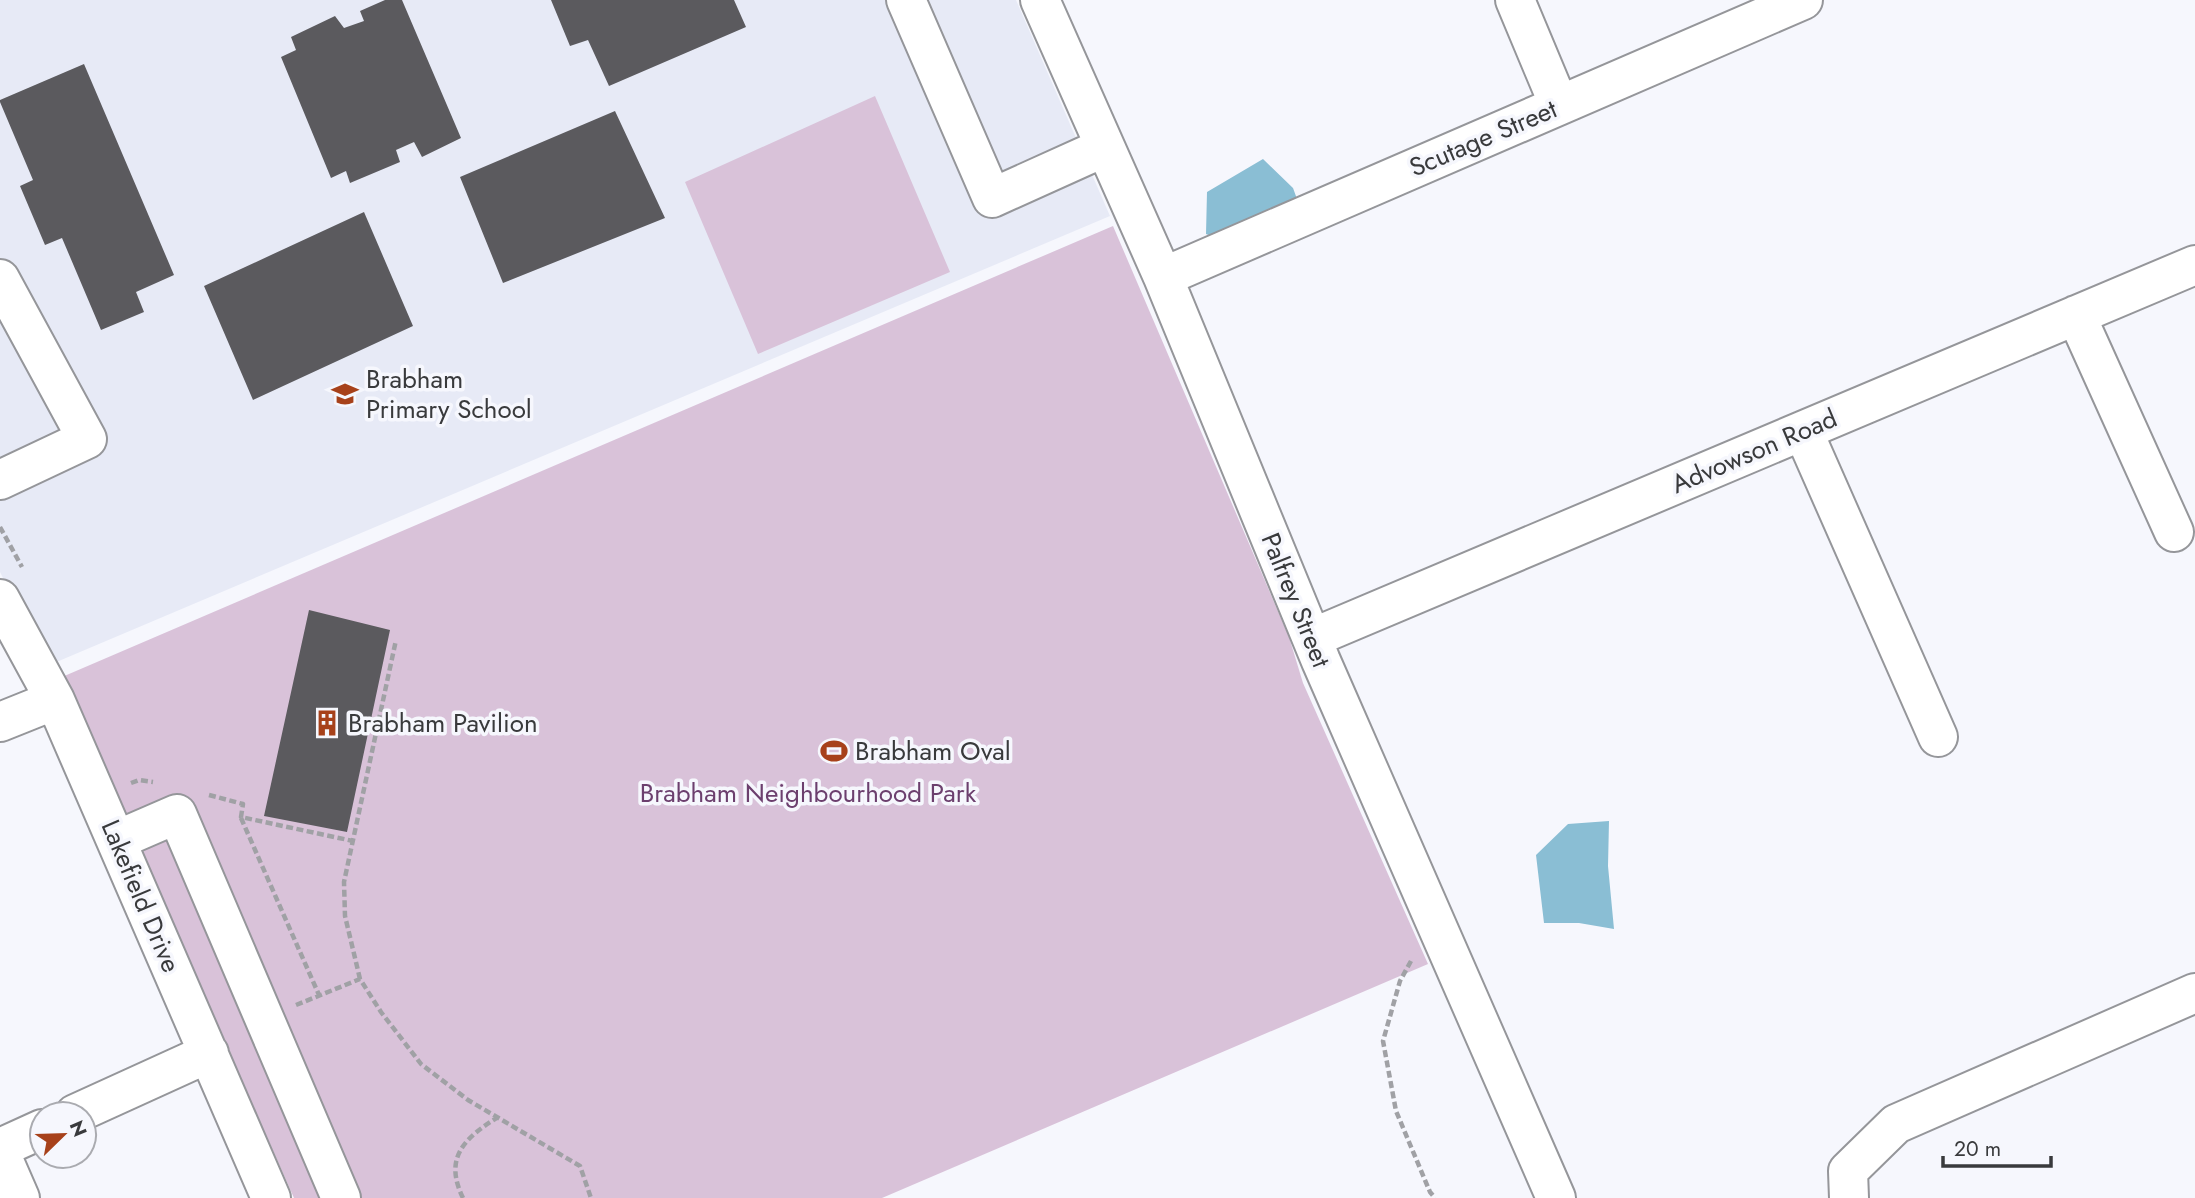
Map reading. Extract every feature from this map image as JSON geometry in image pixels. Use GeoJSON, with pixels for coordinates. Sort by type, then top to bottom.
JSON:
{"type":"FeatureCollection","features":[{"type":"Feature","properties":{"kind":"street"},"geometry":{"type":"LineString","coordinates":[[906,0],[992,198],[1105,147]]}},
{"type":"Feature","properties":{"kind":"street","name":"Palfrey Street"},"geometry":{"type":"LineString","coordinates":[[1040,0],[1163,277],[1312,638],[1556,1198]]}},
{"type":"Feature","properties":{"kind":"street"},"geometry":{"type":"LineString","coordinates":[[1515,0],[1559,105]]}},
{"type":"Feature","properties":{"kind":"street","name":"Scutage Street"},"geometry":{"type":"LineString","coordinates":[[1163,277],[1802,0]]}},
{"type":"Feature","properties":{"kind":"street","name":"Advowson Road"},"geometry":{"type":"LineString","coordinates":[[1312,638],[2195,265]]}},
{"type":"Feature","properties":{"kind":"street"},"geometry":{"type":"LineString","coordinates":[[0,279],[87,439],[0,480]]}},
{"type":"Feature","properties":{"kind":"street"},"geometry":{"type":"LineString","coordinates":[[2076,315],[2174,532]]}},
{"type":"Feature","properties":{"kind":"street"},"geometry":{"type":"LineString","coordinates":[[1803,430],[1938,737]]}},
{"type":"Feature","properties":{"kind":"street","name":"Lakefield Drive"},"geometry":{"type":"LineString","coordinates":[[0,599],[55,700],[271,1198]]}},
{"type":"Feature","properties":{"kind":"street"},"geometry":{"type":"LineString","coordinates":[[0,722],[55,700]]}},
{"type":"Feature","properties":{"kind":"street"},"geometry":{"type":"LineString","coordinates":[[117,839],[177,814],[341,1198]]}},
{"type":"Feature","properties":{"kind":"street"},"geometry":{"type":"LineString","coordinates":[[1849,1198],[1848,1171],[1896,1124],[2195,993]]}},
{"type":"Feature","properties":{"kind":"street"},"geometry":{"type":"LineString","coordinates":[[98,1104],[209,1053]]}},
{"type":"Feature","properties":{"kind":"street"},"geometry":{"type":"LineString","coordinates":[[20,1198],[0,1150],[28,1136]]}},
{"type":"Feature","properties":{"kind":"path"},"geometry":{"type":"LineString","coordinates":[[396,640],[344,882],[345,916],[360,979],[381,1012],[421,1064],[468,1100],[580,1166],[592,1198]]}},
{"type":"Feature","properties":{"kind":"path"},"geometry":{"type":"LineString","coordinates":[[126,785],[139,780],[155,782]]}},
{"type":"Feature","properties":{"kind":"path"},"geometry":{"type":"LineString","coordinates":[[198,792],[243,804],[241,817],[319,995]]}},
{"type":"Feature","properties":{"kind":"path"},"geometry":{"type":"LineString","coordinates":[[241,817],[353,841]]}},
{"type":"Feature","properties":{"kind":"path"},"geometry":{"type":"LineString","coordinates":[[1414,957],[1400,981],[1383,1041],[1396,1111],[1430,1192],[1435,1198]]}},
{"type":"Feature","properties":{"kind":"path"},"geometry":{"type":"LineString","coordinates":[[264,1018],[360,979]]}},
{"type":"Feature","properties":{"kind":"path"},"geometry":{"type":"LineString","coordinates":[[463,1198],[457,1184],[457,1154],[472,1134],[498,1118]]}},
{"type":"Feature","properties":{"kind":"shaded area","name":"Brabham Primary School"},"geometry":{"type":"Polygon","coordinates":[[[0,0],[1016,0],[1110,216],[47,666],[0,572],[0,0]]]}},
{"type":"Feature","properties":{"kind":"green space"},"geometry":{"type":"Polygon","coordinates":[[[875,96],[950,272],[758,354],[685,182],[875,96]]]}},
{"type":"Feature","properties":{"kind":"green space","name":"Brabham Neighbourhood Park"},"geometry":{"type":"Polygon","coordinates":[[[1113,226],[1289,637],[1303,683],[1428,964],[882,1198],[294,1198],[62,677],[1113,226]]]}},
{"type":"Feature","properties":{"kind":"water"},"geometry":{"type":"Polygon","coordinates":[[[1263,159],[1293,188],[1305,221],[1249,251],[1206,234],[1207,192],[1263,159]]]}},
{"type":"Feature","properties":{"kind":"water"},"geometry":{"type":"Polygon","coordinates":[[[1609,821],[1608,866],[1614,929],[1579,923],[1544,923],[1536,855],[1568,824],[1609,821]]]}},
{"type":"Feature","properties":{"kind":"building"},"geometry":{"type":"Polygon","coordinates":[[[385,0],[402,0],[461,138],[422,157],[414,142],[396,150],[400,162],[350,183],[346,171],[331,178],[281,57],[296,50],[291,37],[335,16],[344,28],[364,21],[360,11],[385,0]]]}},
{"type":"Feature","properties":{"kind":"building"},"geometry":{"type":"Polygon","coordinates":[[[551,0],[734,0],[746,27],[609,86],[588,40],[570,46],[551,0]]]}},
{"type":"Feature","properties":{"kind":"building"},"geometry":{"type":"Polygon","coordinates":[[[84,64],[174,275],[136,292],[144,312],[101,330],[62,238],[45,245],[20,186],[33,180],[0,102],[84,64]]]}},
{"type":"Feature","properties":{"kind":"building"},"geometry":{"type":"Polygon","coordinates":[[[615,111],[665,218],[503,283],[460,177],[615,111]]]}},
{"type":"Feature","properties":{"kind":"building"},"geometry":{"type":"Polygon","coordinates":[[[364,212],[413,326],[253,400],[204,286],[364,212]]]}},
{"type":"Feature","properties":{"kind":"building","name":"Brabham Pavilion"},"geometry":{"type":"Polygon","coordinates":[[[309,610],[390,630],[347,832],[264,816],[309,610]]]}},
{"type":"Feature","properties":{"kind":"place","name":"Brabham Primary School"},"geometry":{"type":"Point","coordinates":[345,394]}},
{"type":"Feature","properties":{"kind":"place","name":"Brabham Pavilion"},"geometry":{"type":"Point","coordinates":[327,723]}},
{"type":"Feature","properties":{"kind":"place","name":"Brabham Oval"},"geometry":{"type":"Point","coordinates":[834,751]}}]}
